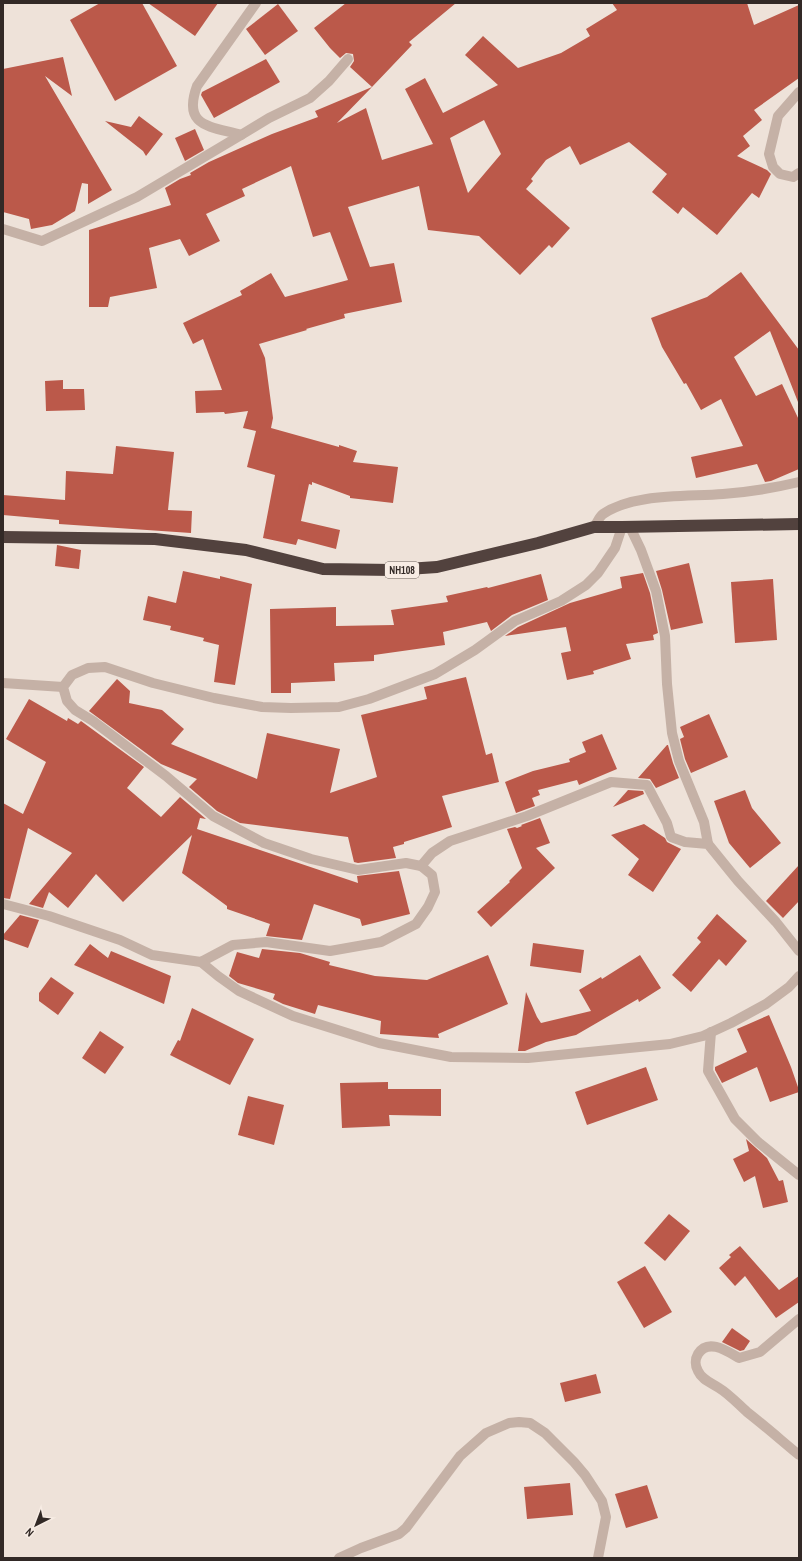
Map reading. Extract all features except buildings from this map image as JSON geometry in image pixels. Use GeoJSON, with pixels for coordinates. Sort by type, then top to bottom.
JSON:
{"type":"FeatureCollection","features":[{"type":"Feature","properties":{"kind":"highway","name":"NH108"},"geometry":{"type":"LineString","coordinates":[[3,537],[154,539],[246,550],[323,569],[392,570],[437,567],[538,544],[594,527],[799,524]]}},
{"type":"Feature","properties":{"kind":"street"},"geometry":{"type":"LineString","coordinates":[[241,135],[205,124],[195,116],[193,111],[193,102],[197,86],[256,3]]}},
{"type":"Feature","properties":{"kind":"street"},"geometry":{"type":"LineString","coordinates":[[3,229],[42,241],[137,197],[269,118],[310,98],[329,81],[348,59]]}},
{"type":"Feature","properties":{"kind":"street"},"geometry":{"type":"LineString","coordinates":[[799,92],[778,116],[769,154],[773,167],[780,174],[794,177],[799,173]]}},
{"type":"Feature","properties":{"kind":"street"},"geometry":{"type":"LineString","coordinates":[[594,527],[602,515],[618,505],[634,501],[689,495],[723,494],[762,490],[799,482]]}},
{"type":"Feature","properties":{"kind":"street"},"geometry":{"type":"LineString","coordinates":[[63,687],[72,675],[77,672],[88,668],[105,667],[153,683],[214,698],[262,707],[291,708],[339,706],[369,699],[435,674],[475,650],[515,621],[561,601],[586,585],[598,573],[615,548],[626,527],[641,550],[656,591],[665,636],[667,684],[672,733],[679,761],[704,822],[708,844],[738,881],[776,922],[799,951]]}},
{"type":"Feature","properties":{"kind":"street"},"geometry":{"type":"LineString","coordinates":[[3,683],[63,687]]}},
{"type":"Feature","properties":{"kind":"street"},"geometry":{"type":"LineString","coordinates":[[63,687],[67,700],[75,710],[93,721],[166,776],[214,816],[264,843],[311,859],[358,870],[406,863],[421,866],[432,875],[435,892],[428,907],[416,924],[381,942],[330,951],[266,942],[233,945],[201,962]]}},
{"type":"Feature","properties":{"kind":"street"},"geometry":{"type":"LineString","coordinates":[[421,866],[432,854],[450,841],[527,816],[611,782],[646,785],[667,823],[671,837],[685,842],[708,844]]}},
{"type":"Feature","properties":{"kind":"street"},"geometry":{"type":"LineString","coordinates":[[3,904],[48,916],[120,940],[152,955],[201,962],[239,991],[293,1016],[379,1043],[451,1057],[528,1058],[670,1044],[703,1036],[766,1004],[789,987],[799,976]]}},
{"type":"Feature","properties":{"kind":"street"},"geometry":{"type":"LineString","coordinates":[[711,1032],[708,1071],[735,1119],[758,1142],[799,1175]]}},
{"type":"Feature","properties":{"kind":"street"},"geometry":{"type":"LineString","coordinates":[[799,1319],[760,1352],[750,1356],[738,1358],[724,1349],[710,1346],[705,1347],[699,1352],[696,1358],[696,1364],[698,1372],[702,1377],[720,1388],[799,1455]]}},
{"type":"Feature","properties":{"kind":"street"},"geometry":{"type":"LineString","coordinates":[[339,1558],[399,1534],[406,1528],[460,1456],[486,1433],[509,1423],[519,1422],[530,1423],[545,1433],[585,1475],[602,1501],[606,1517],[598,1558]]}}]}
